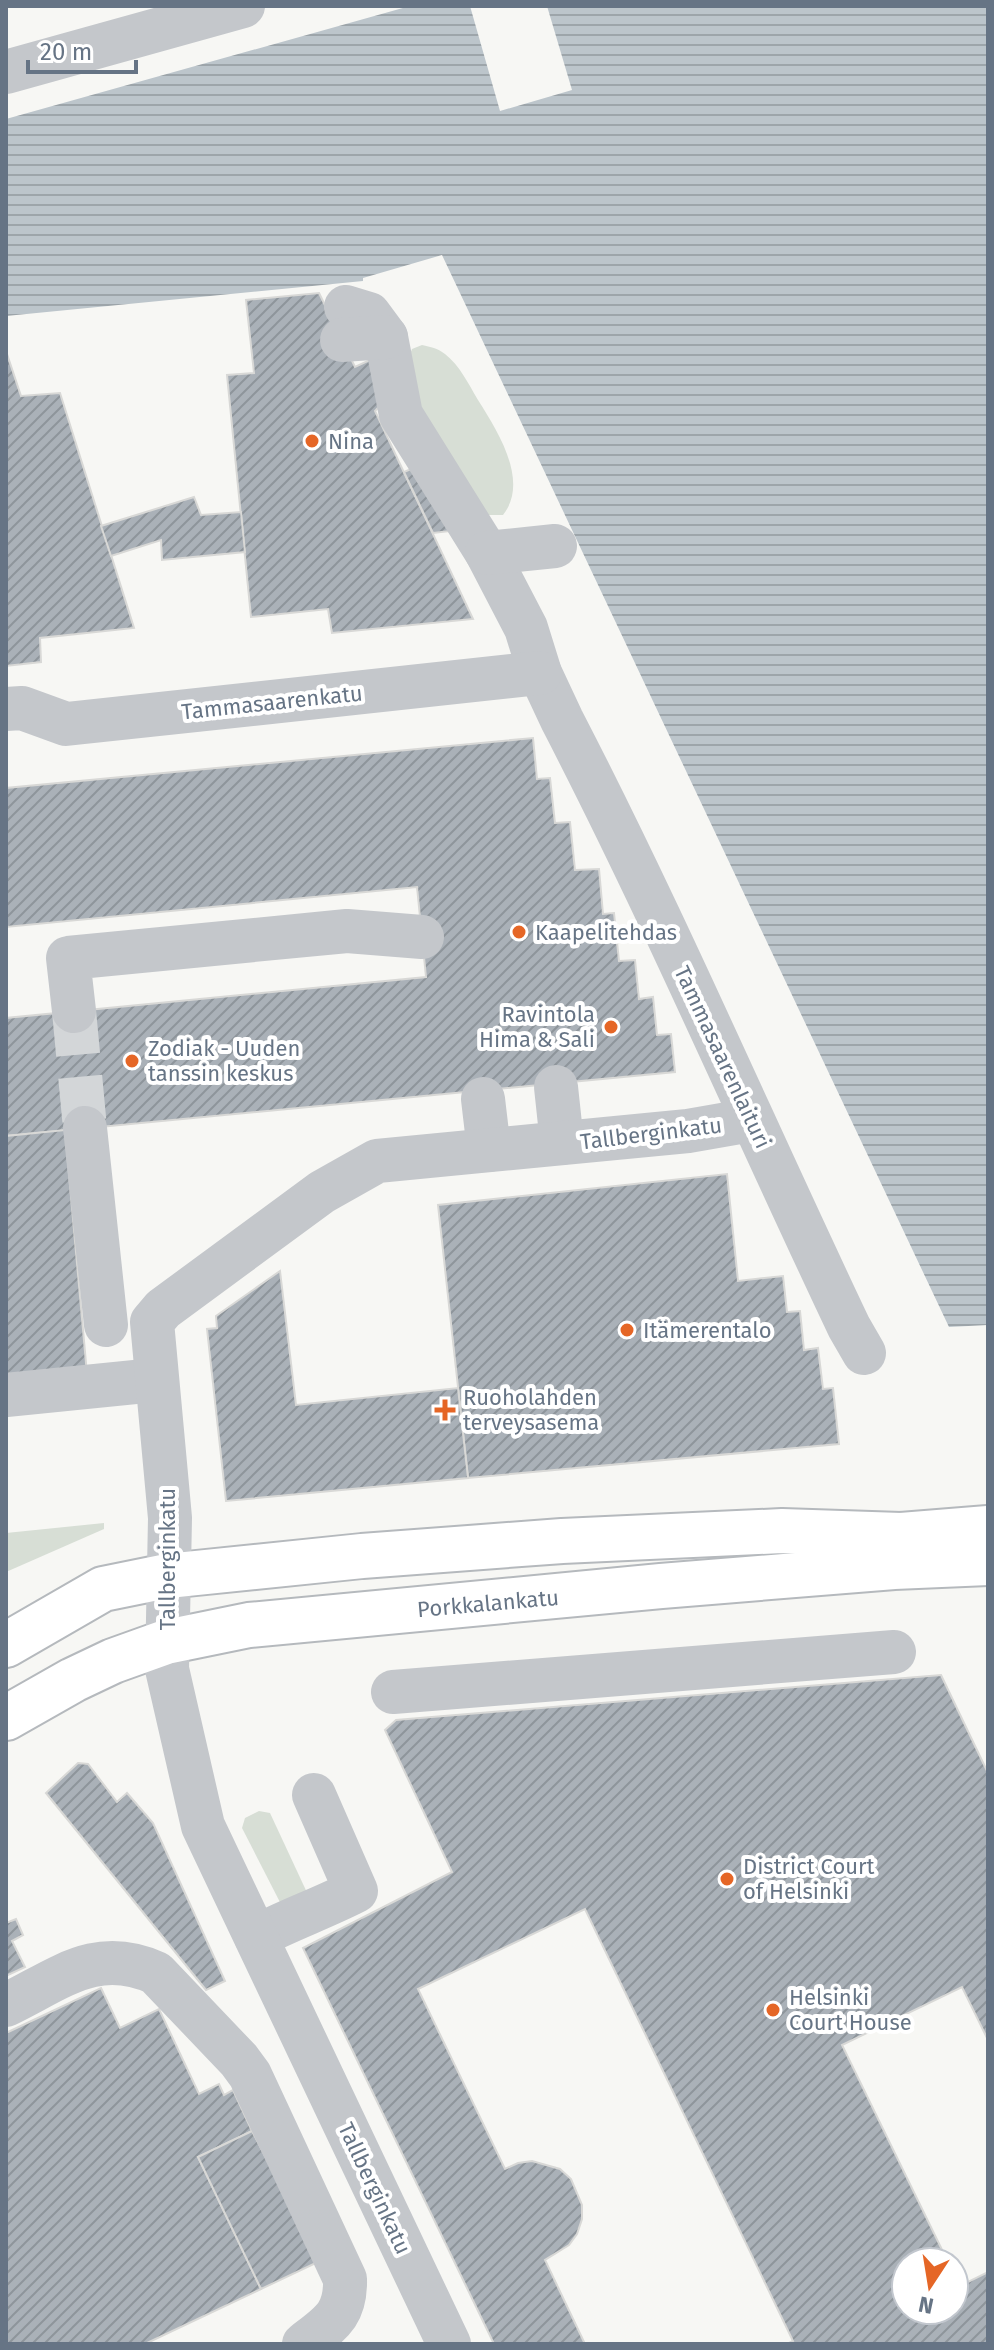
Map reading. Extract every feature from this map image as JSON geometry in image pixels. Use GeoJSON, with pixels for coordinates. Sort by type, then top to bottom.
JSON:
{"type":"FeatureCollection","features":[{"type":"Feature","properties":{"kind":"main road"},"geometry":{"type":"LineString","coordinates":[[6,1645],[103,1589],[167,1576],[362,1556],[562,1541],[782,1531],[901,1535],[988,1528]]}},
{"type":"Feature","properties":{"kind":"main road","name":"Porkkalankatu"},"geometry":{"type":"LineString","coordinates":[[6,1718],[99,1667],[166,1642],[249,1625],[661,1586],[894,1567],[988,1563]]}},
{"type":"Feature","properties":{"kind":"street"},"geometry":{"type":"LineString","coordinates":[[6,72],[243,6]]}},
{"type":"Feature","properties":{"kind":"street","name":"Tammasaarenlaituri"},"geometry":{"type":"LineString","coordinates":[[344,323],[386,337],[401,415],[487,553],[526,628],[540,673],[864,1353]]}},
{"type":"Feature","properties":{"kind":"street"},"geometry":{"type":"LineString","coordinates":[[487,553],[555,546]]}},
{"type":"Feature","properties":{"kind":"street","name":"Tammasaarenkatu"},"geometry":{"type":"LineString","coordinates":[[6,709],[22,708],[66,724],[540,673]]}},
{"type":"Feature","properties":{"kind":"street"},"geometry":{"type":"LineString","coordinates":[[74,1011],[68,958],[347,931],[422,937]]}},
{"type":"Feature","properties":{"kind":"street"},"geometry":{"type":"LineString","coordinates":[[556,1087],[562,1143]]}},
{"type":"Feature","properties":{"kind":"street"},"geometry":{"type":"LineString","coordinates":[[483,1099],[489,1150]]}},
{"type":"Feature","properties":{"kind":"street","name":"Tallberginkatu"},"geometry":{"type":"LineString","coordinates":[[449,2344],[203,1826],[167,1669],[170,1518],[152,1322],[163,1309],[322,1192],[377,1161],[699,1130],[751,1120]]}},
{"type":"Feature","properties":{"kind":"street"},"geometry":{"type":"LineString","coordinates":[[85,1128],[94,1326],[152,1322]]}},
{"type":"Feature","properties":{"kind":"street"},"geometry":{"type":"LineString","coordinates":[[6,1395],[155,1380]]}},
{"type":"Feature","properties":{"kind":"street"},"geometry":{"type":"LineString","coordinates":[[393,1692],[894,1652]]}},
{"type":"Feature","properties":{"kind":"street"},"geometry":{"type":"LineString","coordinates":[[256,1937],[356,1891],[314,1795]]}},
{"type":"Feature","properties":{"kind":"street"},"geometry":{"type":"LineString","coordinates":[[6,2005],[81,1968],[101,1962],[139,1965],[156,1973],[175,1991],[239,2060],[250,2075],[345,2279],[346,2295],[341,2311],[304,2344]]}},
{"type":"Feature","properties":{"kind":"shaded area"},"geometry":{"type":"Polygon","coordinates":[[[410,6],[470,6],[500,111],[572,90],[547,6],[988,6],[988,1325],[949,1327],[442,255],[363,278],[363,281],[6,316],[6,119],[410,6]]]}},
{"type":"Feature","properties":{"kind":"shaded area"},"geometry":{"type":"Polygon","coordinates":[[[422,345],[439,350],[455,364],[494,426],[512,472],[510,502],[503,515],[485,515],[431,448],[407,362],[412,349],[422,345]]]}},
{"type":"Feature","properties":{"kind":"shaded area"},"geometry":{"type":"Polygon","coordinates":[[[104,1523],[104,1529],[6,1572],[6,1533],[104,1523]]]}},
{"type":"Feature","properties":{"kind":"shaded area"},"geometry":{"type":"Polygon","coordinates":[[[259,1811],[270,1813],[310,1899],[285,1912],[242,1828],[245,1818],[259,1811]]]}},
{"type":"Feature","properties":{"kind":"building","name":"Nina"},"geometry":{"type":"Polygon","coordinates":[[[319,293],[355,367],[372,359],[389,396],[375,411],[473,619],[332,633],[328,609],[251,617],[227,375],[254,373],[246,300],[319,293]]]}},
{"type":"Feature","properties":{"kind":"building"},"geometry":{"type":"Polygon","coordinates":[[[6,351],[21,396],[60,393],[134,628],[40,638],[41,662],[6,666],[6,351]]]}},
{"type":"Feature","properties":{"kind":"building"},"geometry":{"type":"Polygon","coordinates":[[[436,458],[468,529],[433,533],[404,472],[436,458]]]}},
{"type":"Feature","properties":{"kind":"building"},"geometry":{"type":"Polygon","coordinates":[[[194,497],[201,515],[241,512],[245,552],[162,560],[161,540],[111,556],[101,526],[194,497]]]}},
{"type":"Feature","properties":{"kind":"building","name":"Kaapelitehdas"},"geometry":{"type":"Polygon","coordinates":[[[533,738],[537,779],[550,778],[555,823],[570,822],[575,870],[599,869],[603,914],[614,913],[619,961],[635,960],[639,999],[653,997],[657,1035],[671,1034],[675,1072],[6,1136],[6,1018],[426,977],[417,887],[6,927],[6,788],[533,738]]]}},
{"type":"Feature","properties":{"kind":"building"},"geometry":{"type":"Polygon","coordinates":[[[65,1130],[87,1374],[6,1382],[6,1136],[65,1130]]]}},
{"type":"Feature","properties":{"kind":"building","name":"Itämerentalo"},"geometry":{"type":"Polygon","coordinates":[[[727,1174],[738,1281],[783,1276],[787,1312],[800,1311],[804,1350],[818,1348],[823,1389],[833,1388],[839,1444],[468,1478],[438,1205],[727,1174]]]}},
{"type":"Feature","properties":{"kind":"building"},"geometry":{"type":"Polygon","coordinates":[[[280,1271],[296,1405],[458,1388],[468,1478],[226,1501],[207,1329],[217,1328],[216,1316],[280,1271]]]}},
{"type":"Feature","properties":{"kind":"building","name":"Helsinki Court House"},"geometry":{"type":"Polygon","coordinates":[[[941,1675],[988,1773],[988,2040],[962,1987],[842,2045],[940,2246],[890,2246],[890,2326],[970,2326],[970,2281],[988,2272],[988,2344],[787,2344],[793,2341],[585,1909],[418,1989],[505,2169],[532,2161],[560,2169],[571,2179],[582,2205],[577,2234],[569,2245],[545,2260],[585,2344],[494,2344],[303,1948],[452,1872],[385,1730],[396,1720],[941,1675]]]}},
{"type":"Feature","properties":{"kind":"building"},"geometry":{"type":"Polygon","coordinates":[[[78,1763],[88,1764],[117,1802],[127,1793],[153,1823],[225,1981],[206,1990],[46,1793],[78,1763]]]}},
{"type":"Feature","properties":{"kind":"building"},"geometry":{"type":"Polygon","coordinates":[[[16,1919],[23,1935],[12,1941],[25,1967],[6,1976],[6,1923],[16,1919]]]}},
{"type":"Feature","properties":{"kind":"building"},"geometry":{"type":"Polygon","coordinates":[[[101,1988],[120,2028],[159,2009],[199,2094],[219,2084],[224,2095],[233,2090],[252,2131],[198,2157],[261,2289],[145,2344],[6,2344],[6,2033],[101,1988]]]}},
{"type":"Feature","properties":{"kind":"building"},"geometry":{"type":"Polygon","coordinates":[[[252,2131],[320,2261],[261,2289],[198,2157],[252,2131]]]}},
{"type":"Feature","properties":{"kind":"tunnel"},"geometry":{"type":"LineString","coordinates":[[74,1011],[85,1128]]}},
{"type":"Feature","properties":{"kind":"place","name":"Nina"},"geometry":{"type":"Point","coordinates":[312,441]}},
{"type":"Feature","properties":{"kind":"place","name":"Kaapelitehdas"},"geometry":{"type":"Point","coordinates":[519,932]}},
{"type":"Feature","properties":{"kind":"place","name":"Ravintola Hima & Sali"},"geometry":{"type":"Point","coordinates":[611,1027]}},
{"type":"Feature","properties":{"kind":"place","name":"Zodiak - Uuden tanssin keskus"},"geometry":{"type":"Point","coordinates":[132,1061]}},
{"type":"Feature","properties":{"kind":"place","name":"Itämerentalo"},"geometry":{"type":"Point","coordinates":[627,1330]}},
{"type":"Feature","properties":{"kind":"place","name":"Ruoholahden terveysasema"},"geometry":{"type":"Point","coordinates":[445,1410]}},
{"type":"Feature","properties":{"kind":"place","name":"District Court of Helsinki"},"geometry":{"type":"Point","coordinates":[727,1879]}},
{"type":"Feature","properties":{"kind":"place","name":"Helsinki Court House"},"geometry":{"type":"Point","coordinates":[773,2010]}}]}
